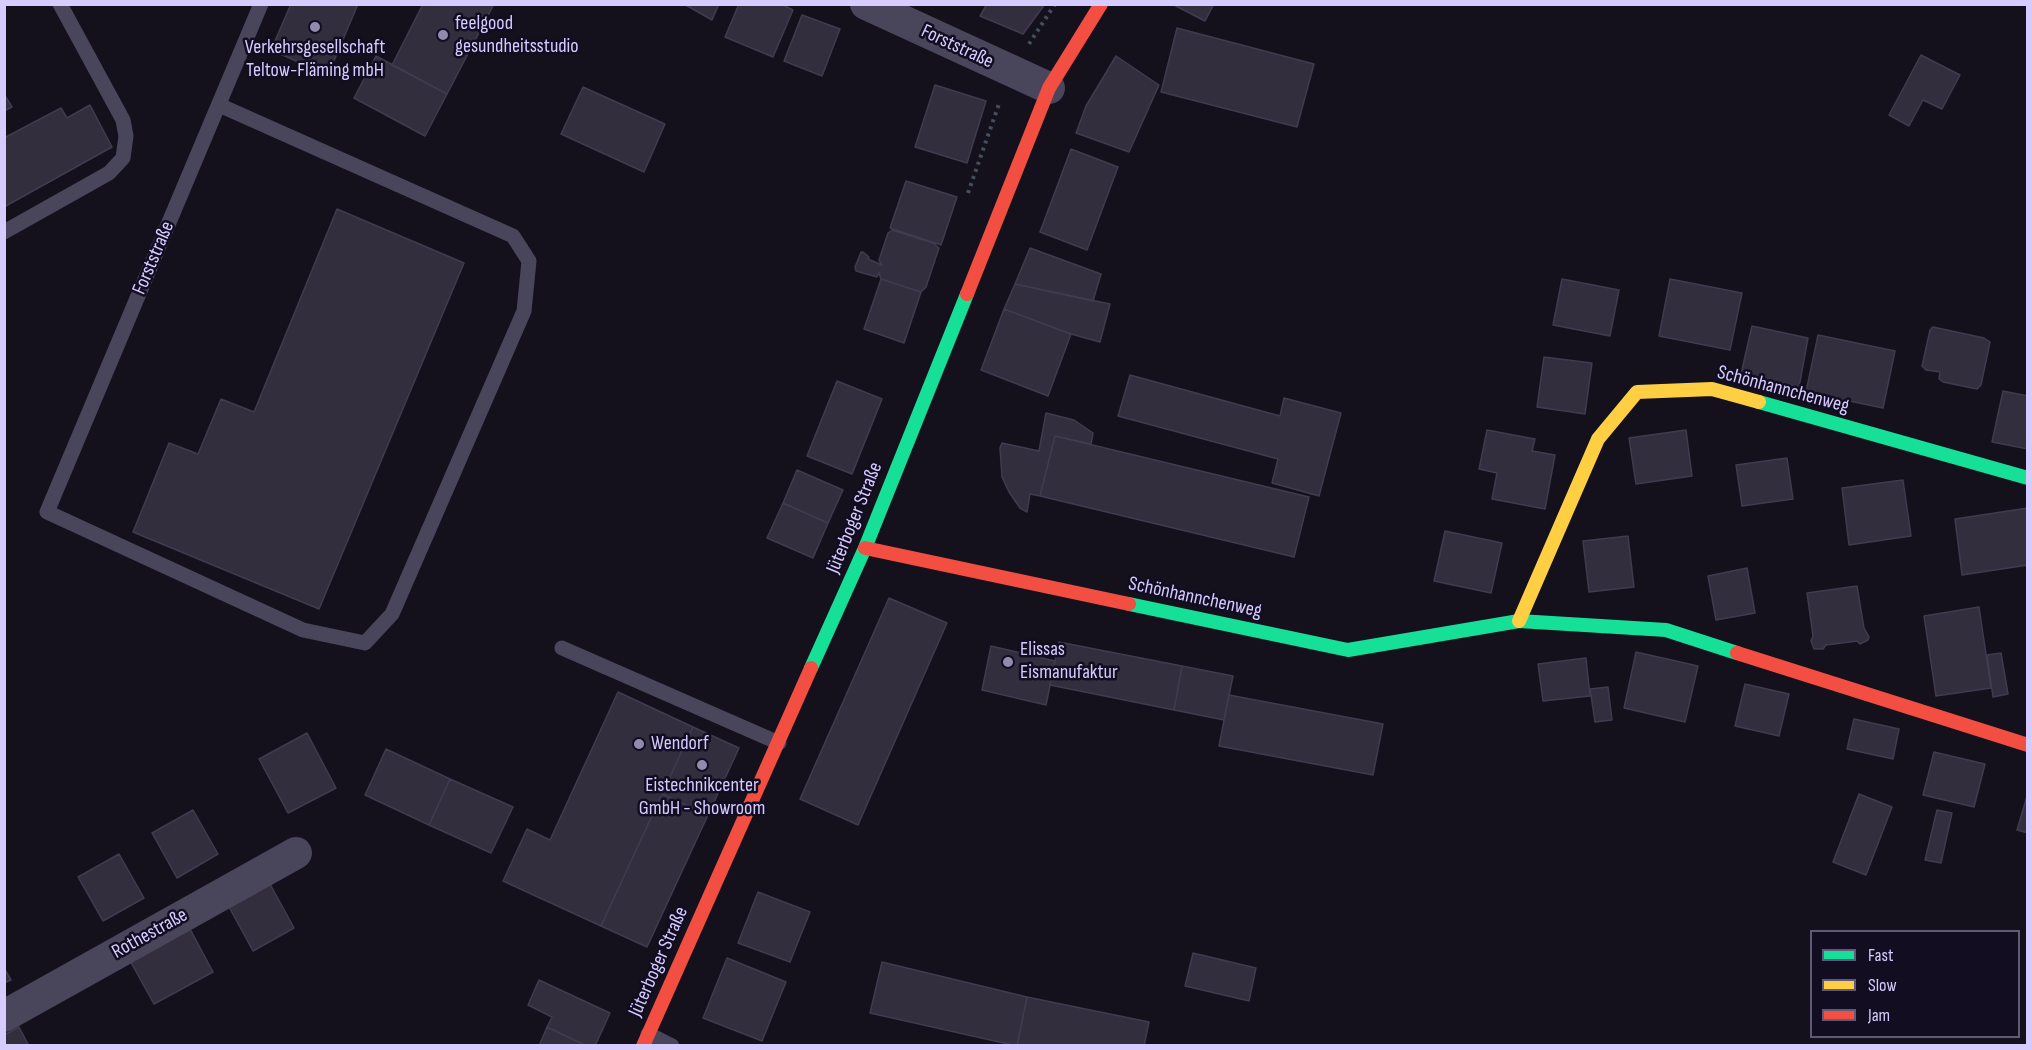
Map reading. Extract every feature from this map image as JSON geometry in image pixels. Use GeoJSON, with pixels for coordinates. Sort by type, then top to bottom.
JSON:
{"type":"FeatureCollection","features":[{"type":"Feature","properties":{"kind":"street","name":"Forststraße"},"geometry":{"type":"LineString","coordinates":[[866,4],[1049,88]]}},
{"type":"Feature","properties":{"kind":"street","name":"Jüterboger Straße"},"geometry":{"type":"LineString","coordinates":[[645,1040],[865,548],[1049,88],[1101,4]]}},
{"type":"Feature","properties":{"kind":"street","name":"Schönhannchenweg"},"geometry":{"type":"LineString","coordinates":[[1519,621],[1598,439],[1637,392],[1712,389],[2028,478]]}},
{"type":"Feature","properties":{"kind":"street","name":"Schönhannchenweg"},"geometry":{"type":"LineString","coordinates":[[865,548],[1348,650],[1519,621],[1666,630],[2028,745]]}},
{"type":"Feature","properties":{"kind":"street","name":"Rothestraße"},"geometry":{"type":"LineString","coordinates":[[4,1016],[296,853]]}},
{"type":"Feature","properties":{"kind":"lane"},"geometry":{"type":"LineString","coordinates":[[4,232],[109,173],[123,158],[126,136],[123,120],[60,4]]}},
{"type":"Feature","properties":{"kind":"lane","name":"Forststraße"},"geometry":{"type":"LineString","coordinates":[[219,105],[513,236],[529,261],[524,311],[392,614],[365,644],[303,630],[47,512],[261,4]]}},
{"type":"Feature","properties":{"kind":"lane"},"geometry":{"type":"LineString","coordinates":[[562,648],[779,743]]}},
{"type":"Feature","properties":{"kind":"lane"},"geometry":{"type":"LineString","coordinates":[[645,1040],[672,1046]]}},
{"type":"Feature","properties":{"kind":"path"},"geometry":{"type":"LineString","coordinates":[[967,196],[1010,71],[1055,4]]}},
{"type":"Feature","properties":{"kind":"building","name":"Verkehrsgesellschaft Teltow-Fläming mbH"},"geometry":{"type":"Polygon","coordinates":[[[291,4],[358,4],[328,75],[271,50],[291,4]]]}},
{"type":"Feature","properties":{"kind":"building","name":"feelgood gesundheitsstudio"},"geometry":{"type":"Polygon","coordinates":[[[423,4],[494,4],[447,94],[392,65],[423,4]]]}},
{"type":"Feature","properties":{"kind":"building"},"geometry":{"type":"Polygon","coordinates":[[[684,4],[719,4],[712,20],[684,4]]]}},
{"type":"Feature","properties":{"kind":"building"},"geometry":{"type":"Polygon","coordinates":[[[739,4],[781,4],[793,10],[773,57],[725,37],[739,4]]]}},
{"type":"Feature","properties":{"kind":"building"},"geometry":{"type":"Polygon","coordinates":[[[987,4],[1045,4],[1023,34],[980,16],[987,4]]]}},
{"type":"Feature","properties":{"kind":"building"},"geometry":{"type":"Polygon","coordinates":[[[1172,4],[1214,4],[1205,21],[1172,4]]]}},
{"type":"Feature","properties":{"kind":"building"},"geometry":{"type":"Polygon","coordinates":[[[802,15],[840,29],[822,76],[784,61],[802,15]]]}},
{"type":"Feature","properties":{"kind":"building"},"geometry":{"type":"Polygon","coordinates":[[[1177,28],[1314,64],[1297,127],[1161,92],[1177,28]]]}},
{"type":"Feature","properties":{"kind":"building"},"geometry":{"type":"Polygon","coordinates":[[[1921,55],[1960,75],[1942,109],[1923,100],[1909,126],[1889,115],[1921,55]]]}},
{"type":"Feature","properties":{"kind":"building"},"geometry":{"type":"Polygon","coordinates":[[[376,56],[447,94],[425,136],[354,98],[376,56]]]}},
{"type":"Feature","properties":{"kind":"building"},"geometry":{"type":"Polygon","coordinates":[[[1116,56],[1159,85],[1129,152],[1076,133],[1086,106],[1116,56]]]}},
{"type":"Feature","properties":{"kind":"building"},"geometry":{"type":"Polygon","coordinates":[[[935,85],[986,101],[967,163],[915,147],[935,85]]]}},
{"type":"Feature","properties":{"kind":"building"},"geometry":{"type":"Polygon","coordinates":[[[583,87],[665,124],[644,172],[561,134],[583,87]]]}},
{"type":"Feature","properties":{"kind":"building"},"geometry":{"type":"Polygon","coordinates":[[[4,94],[12,107],[4,111],[4,94]]]}},
{"type":"Feature","properties":{"kind":"building"},"geometry":{"type":"Polygon","coordinates":[[[90,105],[112,147],[4,207],[4,138],[61,108],[67,118],[90,105]]]}},
{"type":"Feature","properties":{"kind":"building"},"geometry":{"type":"Polygon","coordinates":[[[1071,149],[1118,167],[1087,250],[1040,232],[1071,149]]]}},
{"type":"Feature","properties":{"kind":"building"},"geometry":{"type":"Polygon","coordinates":[[[906,181],[957,197],[941,245],[890,228],[906,181]]]}},
{"type":"Feature","properties":{"kind":"building"},"geometry":{"type":"Polygon","coordinates":[[[337,209],[464,263],[319,609],[133,532],[169,443],[198,454],[221,399],[254,412],[337,209]]]}},
{"type":"Feature","properties":{"kind":"building"},"geometry":{"type":"Polygon","coordinates":[[[892,230],[933,243],[939,248],[926,287],[921,292],[881,279],[879,273],[877,277],[856,271],[855,267],[861,252],[869,257],[868,259],[882,265],[879,260],[888,233],[892,230]]]}},
{"type":"Feature","properties":{"kind":"building"},"geometry":{"type":"Polygon","coordinates":[[[1030,248],[1101,274],[1093,301],[1015,284],[1030,248]]]}},
{"type":"Feature","properties":{"kind":"building"},"geometry":{"type":"Polygon","coordinates":[[[881,279],[921,292],[904,343],[864,329],[881,279]]]}},
{"type":"Feature","properties":{"kind":"building"},"geometry":{"type":"Polygon","coordinates":[[[1562,279],[1619,290],[1610,336],[1553,325],[1562,279]]]}},
{"type":"Feature","properties":{"kind":"building"},"geometry":{"type":"Polygon","coordinates":[[[1670,279],[1742,293],[1730,350],[1659,336],[1670,279]]]}},
{"type":"Feature","properties":{"kind":"building"},"geometry":{"type":"Polygon","coordinates":[[[1015,284],[1110,304],[1100,342],[1071,334],[1004,309],[1015,284]]]}},
{"type":"Feature","properties":{"kind":"building"},"geometry":{"type":"Polygon","coordinates":[[[1004,309],[1071,334],[1048,396],[981,370],[1004,309]]]}},
{"type":"Feature","properties":{"kind":"building"},"geometry":{"type":"Polygon","coordinates":[[[1752,326],[1808,338],[1799,387],[1741,374],[1752,326]]]}},
{"type":"Feature","properties":{"kind":"building"},"geometry":{"type":"Polygon","coordinates":[[[1933,327],[1984,338],[1990,342],[1981,385],[1977,389],[1943,382],[1939,379],[1940,372],[1926,370],[1922,366],[1930,330],[1933,327]]]}},
{"type":"Feature","properties":{"kind":"building"},"geometry":{"type":"Polygon","coordinates":[[[1818,335],[1895,351],[1883,408],[1806,392],[1818,335]]]}},
{"type":"Feature","properties":{"kind":"building"},"geometry":{"type":"Polygon","coordinates":[[[1544,357],[1592,363],[1585,414],[1537,407],[1544,357]]]}},
{"type":"Feature","properties":{"kind":"building"},"geometry":{"type":"Polygon","coordinates":[[[1130,375],[1280,416],[1284,398],[1341,413],[1319,496],[1272,483],[1278,459],[1118,416],[1130,375]]]}},
{"type":"Feature","properties":{"kind":"building"},"geometry":{"type":"Polygon","coordinates":[[[837,381],[882,399],[852,474],[807,456],[837,381]]]}},
{"type":"Feature","properties":{"kind":"building"},"geometry":{"type":"Polygon","coordinates":[[[2003,391],[2028,396],[2028,449],[1992,442],[2003,391]]]}},
{"type":"Feature","properties":{"kind":"building"},"geometry":{"type":"Polygon","coordinates":[[[1046,413],[1074,420],[1093,433],[1091,444],[1055,436],[1040,496],[1030,494],[1027,512],[1020,508],[1002,477],[1000,448],[1002,443],[1039,451],[1046,413]]]}},
{"type":"Feature","properties":{"kind":"building"},"geometry":{"type":"Polygon","coordinates":[[[1487,430],[1535,439],[1532,451],[1555,455],[1545,509],[1492,499],[1497,473],[1479,469],[1487,430]]]}},
{"type":"Feature","properties":{"kind":"building"},"geometry":{"type":"Polygon","coordinates":[[[1686,430],[1692,476],[1636,484],[1629,438],[1686,430]]]}},
{"type":"Feature","properties":{"kind":"building"},"geometry":{"type":"Polygon","coordinates":[[[1055,436],[1309,497],[1294,557],[1040,496],[1055,436]]]}},
{"type":"Feature","properties":{"kind":"building"},"geometry":{"type":"Polygon","coordinates":[[[1787,458],[1793,499],[1742,506],[1736,465],[1787,458]]]}},
{"type":"Feature","properties":{"kind":"building"},"geometry":{"type":"Polygon","coordinates":[[[797,470],[843,490],[828,523],[783,503],[797,470]]]}},
{"type":"Feature","properties":{"kind":"building"},"geometry":{"type":"Polygon","coordinates":[[[1903,480],[1911,536],[1849,545],[1842,488],[1903,480]]]}},
{"type":"Feature","properties":{"kind":"building"},"geometry":{"type":"Polygon","coordinates":[[[783,503],[828,523],[813,558],[767,538],[783,503]]]}},
{"type":"Feature","properties":{"kind":"building"},"geometry":{"type":"Polygon","coordinates":[[[2028,508],[2028,565],[1962,575],[1955,519],[2028,508]]]}},
{"type":"Feature","properties":{"kind":"building"},"geometry":{"type":"Polygon","coordinates":[[[1445,531],[1502,543],[1491,593],[1434,581],[1445,531]]]}},
{"type":"Feature","properties":{"kind":"building"},"geometry":{"type":"Polygon","coordinates":[[[1628,536],[1634,587],[1589,592],[1583,541],[1628,536]]]}},
{"type":"Feature","properties":{"kind":"building"},"geometry":{"type":"Polygon","coordinates":[[[1747,568],[1755,613],[1716,620],[1708,576],[1747,568]]]}},
{"type":"Feature","properties":{"kind":"building"},"geometry":{"type":"Polygon","coordinates":[[[1857,586],[1868,640],[1860,644],[1857,641],[1814,649],[1811,641],[1813,636],[1807,593],[1857,586]]]}},
{"type":"Feature","properties":{"kind":"building"},"geometry":{"type":"Polygon","coordinates":[[[889,598],[947,623],[858,825],[800,799],[889,598]]]}},
{"type":"Feature","properties":{"kind":"building"},"geometry":{"type":"Polygon","coordinates":[[[1979,607],[1991,688],[1936,696],[1924,616],[1979,607]]]}},
{"type":"Feature","properties":{"kind":"building"},"geometry":{"type":"Polygon","coordinates":[[[1059,642],[1182,666],[1174,710],[1050,685],[1059,642]]]}},
{"type":"Feature","properties":{"kind":"building"},"geometry":{"type":"Polygon","coordinates":[[[991,646],[1055,661],[1046,705],[982,690],[991,646]]]}},
{"type":"Feature","properties":{"kind":"building"},"geometry":{"type":"Polygon","coordinates":[[[1636,652],[1698,666],[1685,722],[1624,708],[1636,652]]]}},
{"type":"Feature","properties":{"kind":"building"},"geometry":{"type":"Polygon","coordinates":[[[2001,653],[2008,694],[1993,697],[1987,655],[2001,653]]]}},
{"type":"Feature","properties":{"kind":"building"},"geometry":{"type":"Polygon","coordinates":[[[1586,658],[1590,696],[1543,701],[1538,664],[1586,658]]]}},
{"type":"Feature","properties":{"kind":"building"},"geometry":{"type":"Polygon","coordinates":[[[1182,666],[1233,676],[1224,720],[1174,710],[1182,666]]]}},
{"type":"Feature","properties":{"kind":"building"},"geometry":{"type":"Polygon","coordinates":[[[1745,684],[1789,694],[1779,736],[1735,726],[1745,684]]]}},
{"type":"Feature","properties":{"kind":"building"},"geometry":{"type":"Polygon","coordinates":[[[1608,687],[1612,720],[1595,722],[1590,689],[1608,687]]]}},
{"type":"Feature","properties":{"kind":"building"},"geometry":{"type":"Polygon","coordinates":[[[618,692],[693,727],[601,926],[503,881],[527,829],[550,840],[618,692]]]}},
{"type":"Feature","properties":{"kind":"building"},"geometry":{"type":"Polygon","coordinates":[[[1229,695],[1383,724],[1373,775],[1219,746],[1229,695]]]}},
{"type":"Feature","properties":{"kind":"building"},"geometry":{"type":"Polygon","coordinates":[[[1854,719],[1899,729],[1893,759],[1847,749],[1854,719]]]}},
{"type":"Feature","properties":{"kind":"building"},"geometry":{"type":"Polygon","coordinates":[[[693,727],[739,748],[708,815],[662,794],[693,727]]]}},
{"type":"Feature","properties":{"kind":"building"},"geometry":{"type":"Polygon","coordinates":[[[307,733],[336,788],[288,813],[259,759],[307,733]]]}},
{"type":"Feature","properties":{"kind":"building"},"geometry":{"type":"Polygon","coordinates":[[[386,749],[450,779],[429,825],[365,795],[386,749]]]}},
{"type":"Feature","properties":{"kind":"building"},"geometry":{"type":"Polygon","coordinates":[[[1934,752],[1985,764],[1974,807],[1923,795],[1934,752]]]}},
{"type":"Feature","properties":{"kind":"building"},"geometry":{"type":"Polygon","coordinates":[[[450,779],[513,807],[491,853],[429,825],[450,779]]]}},
{"type":"Feature","properties":{"kind":"building"},"geometry":{"type":"Polygon","coordinates":[[[2028,793],[2028,833],[2017,830],[2028,793]]]}},
{"type":"Feature","properties":{"kind":"building"},"geometry":{"type":"Polygon","coordinates":[[[662,794],[708,815],[647,947],[601,926],[662,794]]]}},
{"type":"Feature","properties":{"kind":"building"},"geometry":{"type":"Polygon","coordinates":[[[1859,794],[1892,807],[1866,875],[1833,862],[1859,794]]]}},
{"type":"Feature","properties":{"kind":"building"},"geometry":{"type":"Polygon","coordinates":[[[193,810],[218,854],[177,878],[152,833],[193,810]]]}},
{"type":"Feature","properties":{"kind":"building"},"geometry":{"type":"Polygon","coordinates":[[[1937,810],[1952,813],[1941,863],[1925,860],[1937,810]]]}},
{"type":"Feature","properties":{"kind":"building"},"geometry":{"type":"Polygon","coordinates":[[[119,854],[144,898],[103,921],[78,877],[119,854]]]}},
{"type":"Feature","properties":{"kind":"building"},"geometry":{"type":"Polygon","coordinates":[[[270,884],[294,928],[253,951],[229,907],[270,884]]]}},
{"type":"Feature","properties":{"kind":"building"},"geometry":{"type":"Polygon","coordinates":[[[758,892],[810,912],[790,962],[738,943],[758,892]]]}},
{"type":"Feature","properties":{"kind":"building"},"geometry":{"type":"Polygon","coordinates":[[[189,927],[213,972],[154,1004],[129,959],[189,927]]]}},
{"type":"Feature","properties":{"kind":"building"},"geometry":{"type":"Polygon","coordinates":[[[1193,953],[1256,968],[1249,1001],[1185,986],[1193,953]]]}},
{"type":"Feature","properties":{"kind":"building"},"geometry":{"type":"Polygon","coordinates":[[[727,958],[786,982],[762,1041],[703,1018],[727,958]]]}},
{"type":"Feature","properties":{"kind":"building"},"geometry":{"type":"Polygon","coordinates":[[[882,962],[1027,997],[1017,1046],[870,1013],[882,962]]]}},
{"type":"Feature","properties":{"kind":"building"},"geometry":{"type":"Polygon","coordinates":[[[4,968],[11,980],[4,983],[4,968]]]}},
{"type":"Feature","properties":{"kind":"building"},"geometry":{"type":"Polygon","coordinates":[[[539,980],[610,1013],[595,1046],[587,1046],[547,1027],[552,1017],[528,1005],[539,980]]]}},
{"type":"Feature","properties":{"kind":"building"},"geometry":{"type":"Polygon","coordinates":[[[1027,997],[1149,1022],[1144,1046],[1017,1046],[1027,997]]]}},
{"type":"Feature","properties":{"kind":"building"},"geometry":{"type":"Polygon","coordinates":[[[19,1027],[29,1046],[4,1046],[4,1035],[19,1027]]]}},
{"type":"Feature","properties":{"kind":"building"},"geometry":{"type":"Polygon","coordinates":[[[547,1027],[587,1046],[539,1046],[547,1027]]]}},
{"type":"Feature","properties":{"kind":"traffic: fast"},"geometry":{"type":"LineString","coordinates":[[811,668],[865,548],[967,294]]}},
{"type":"Feature","properties":{"kind":"traffic: fast"},"geometry":{"type":"LineString","coordinates":[[1759,402],[2028,478]]}},
{"type":"Feature","properties":{"kind":"traffic: fast"},"geometry":{"type":"LineString","coordinates":[[1129,604],[1348,650],[1519,621],[1666,630],[1737,653]]}},
{"type":"Feature","properties":{"kind":"traffic: slow"},"geometry":{"type":"LineString","coordinates":[[1519,621],[1598,439],[1637,392],[1712,389],[1759,402]]}},
{"type":"Feature","properties":{"kind":"traffic: jam"},"geometry":{"type":"LineString","coordinates":[[967,294],[1049,88],[1101,4]]}},
{"type":"Feature","properties":{"kind":"traffic: jam"},"geometry":{"type":"LineString","coordinates":[[865,548],[1129,604]]}},
{"type":"Feature","properties":{"kind":"traffic: jam"},"geometry":{"type":"LineString","coordinates":[[1737,653],[2028,745]]}},
{"type":"Feature","properties":{"kind":"traffic: jam"},"geometry":{"type":"LineString","coordinates":[[643,1046],[811,668]]}},
{"type":"Feature","properties":{"kind":"place","name":"Verkehrsgesellschaft Teltow-Fläming mbH"},"geometry":{"type":"Point","coordinates":[315,27]}},
{"type":"Feature","properties":{"kind":"place","name":"feelgood gesundheitsstudio"},"geometry":{"type":"Point","coordinates":[443,35]}},
{"type":"Feature","properties":{"kind":"place","name":"Elissas Eismanufaktur"},"geometry":{"type":"Point","coordinates":[1008,662]}},
{"type":"Feature","properties":{"kind":"place","name":"Wendorf"},"geometry":{"type":"Point","coordinates":[639,744]}},
{"type":"Feature","properties":{"kind":"place","name":"Eistechnikcenter GmbH - Showroom"},"geometry":{"type":"Point","coordinates":[702,765]}}]}
